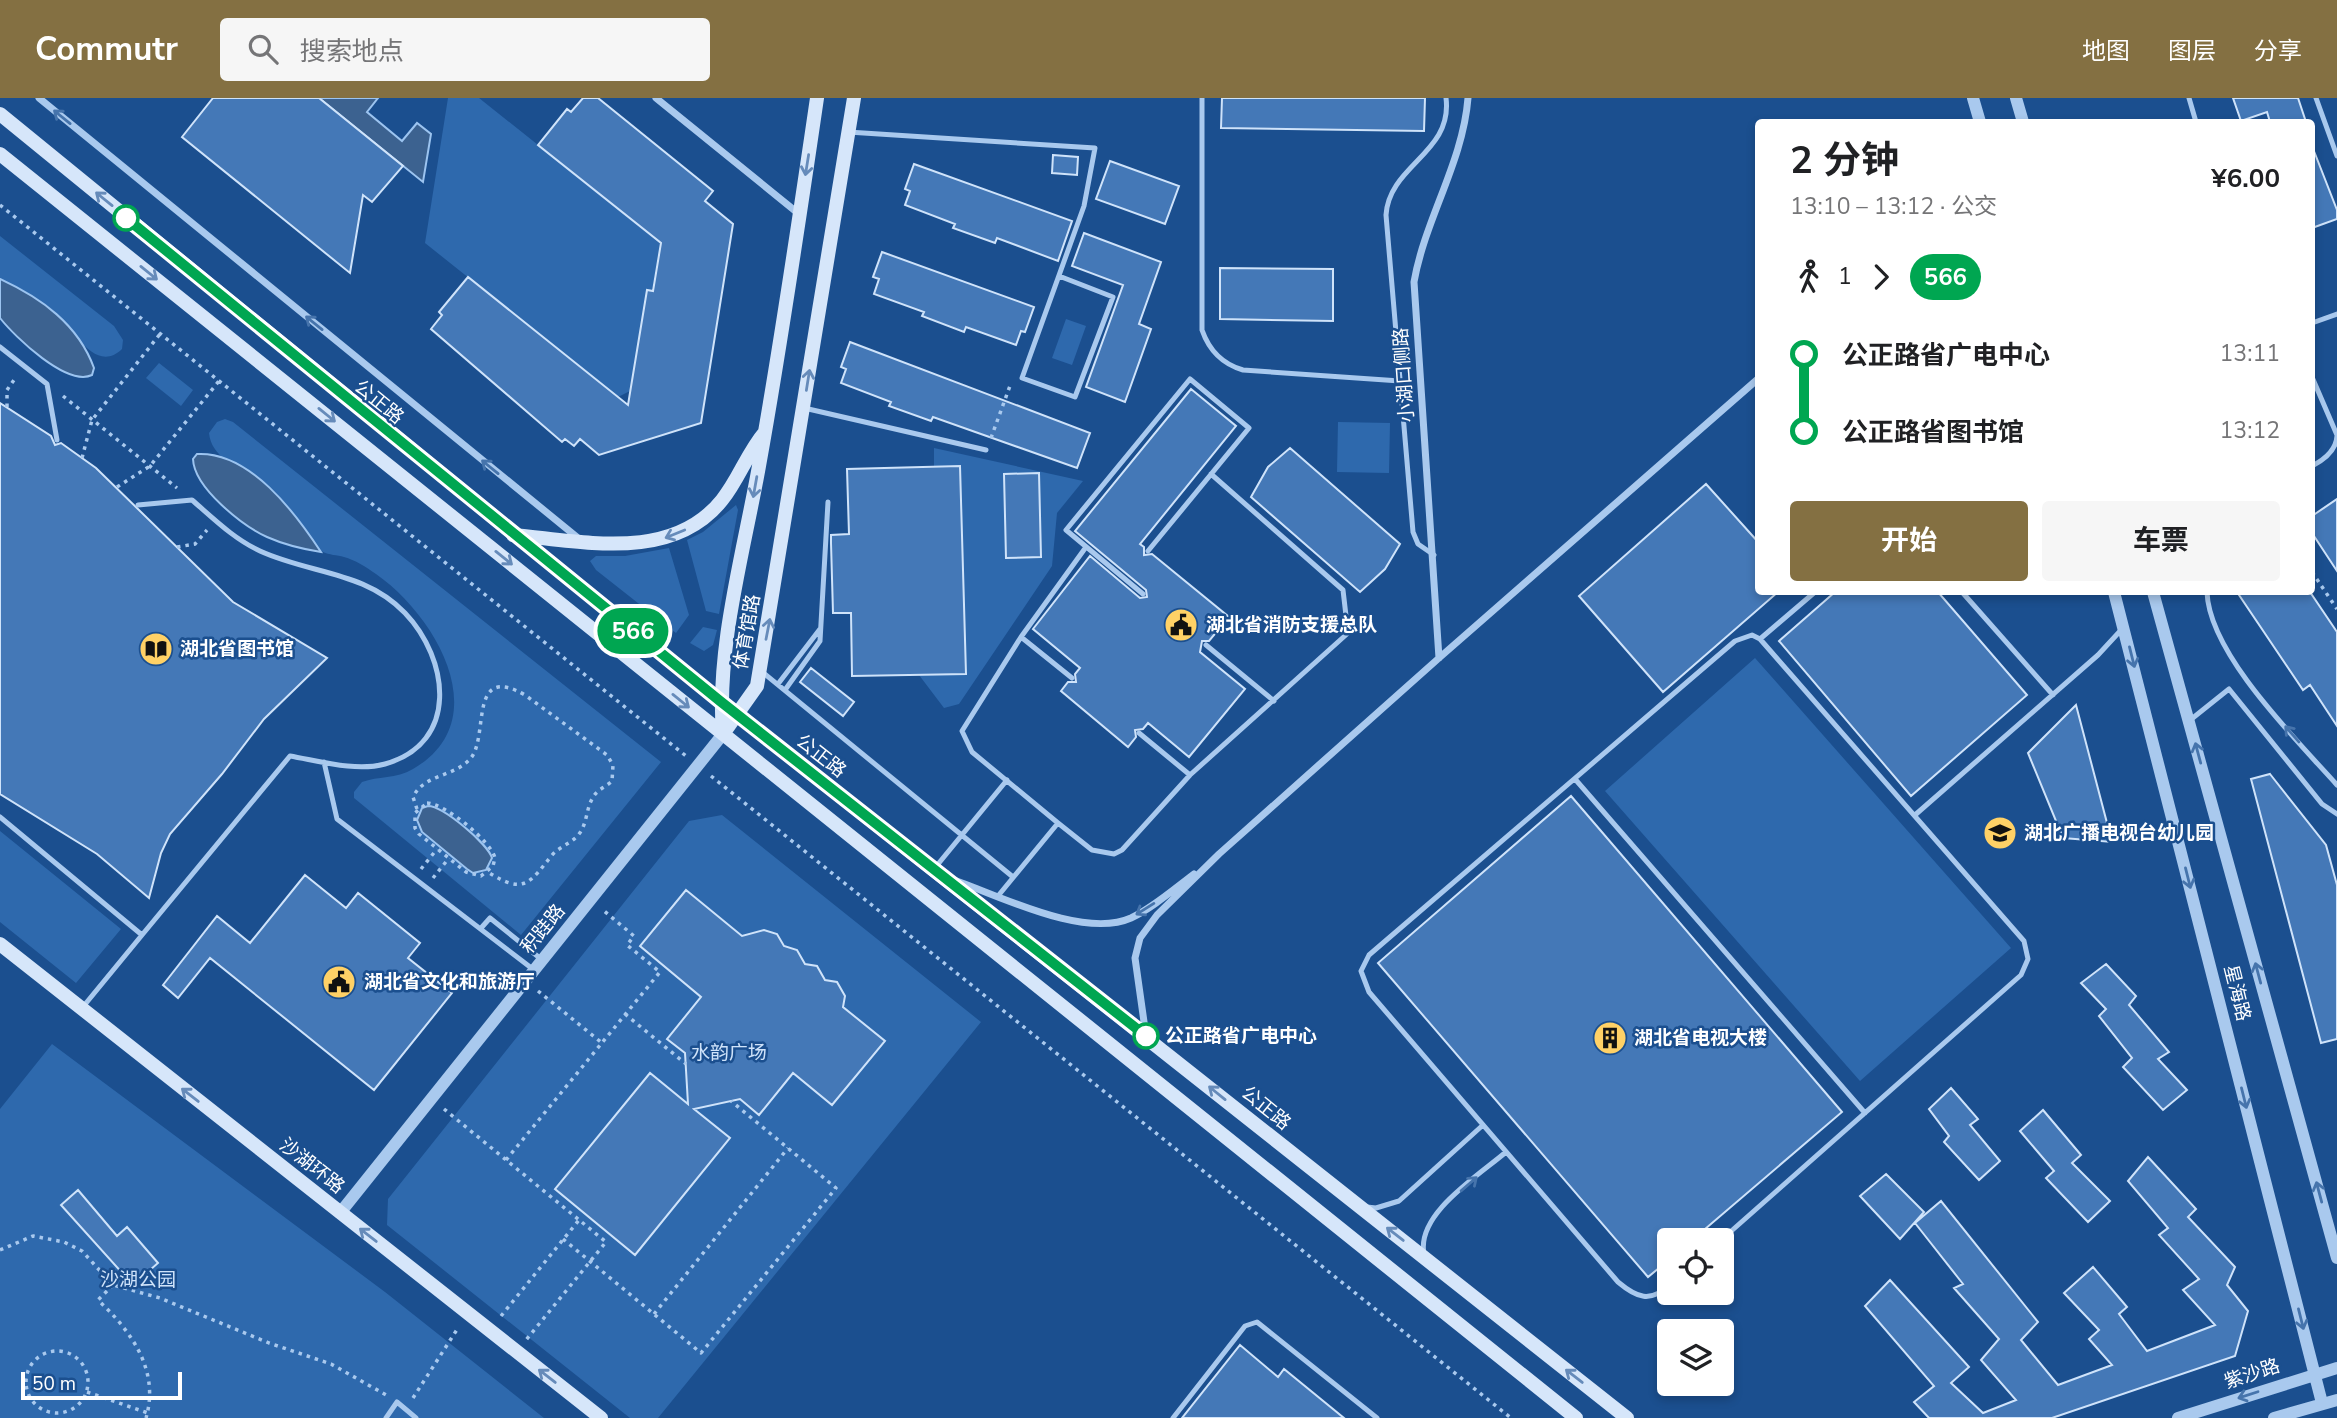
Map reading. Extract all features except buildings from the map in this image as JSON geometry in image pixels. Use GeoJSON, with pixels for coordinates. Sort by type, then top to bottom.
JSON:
{"type":"FeatureCollection","features":[{"type":"Feature","properties":{"kind":"main road","name":"体育馆路"},"geometry":{"type":"LineString","coordinates":[[723,734],[720,701],[817,98]]}},
{"type":"Feature","properties":{"kind":"main road","name":"体育馆路"},"geometry":{"type":"LineString","coordinates":[[723,734],[757,686],[854,98]]}},
{"type":"Feature","properties":{"kind":"main road","name":"公正路"},"geometry":{"type":"LineString","coordinates":[[0,114],[513,535],[720,701],[1627,1418]]}},
{"type":"Feature","properties":{"kind":"main road"},"geometry":{"type":"LineString","coordinates":[[0,154],[1576,1418]]}},
{"type":"Feature","properties":{"kind":"main road"},"geometry":{"type":"LineString","coordinates":[[513,535],[581,541],[645,542],[675,534],[697,523],[721,502],[739,475],[750,450],[765,430]]}},
{"type":"Feature","properties":{"kind":"main road","name":"沙湖环路"},"geometry":{"type":"LineString","coordinates":[[0,944],[601,1418]]}},
{"type":"Feature","properties":{"kind":"street"},"geometry":{"type":"LineString","coordinates":[[39,98],[581,541]]}},
{"type":"Feature","properties":{"kind":"street"},"geometry":{"type":"LineString","coordinates":[[656,98],[800,214]]}},
{"type":"Feature","properties":{"kind":"street","name":"小湖口侧路"},"geometry":{"type":"LineString","coordinates":[[1439,658],[1414,282],[1418,258],[1466,123],[1468,98]]}},
{"type":"Feature","properties":{"kind":"street"},"geometry":{"type":"LineString","coordinates":[[1973,98],[1979,119]]}},
{"type":"Feature","properties":{"kind":"street"},"geometry":{"type":"LineString","coordinates":[[2017,98],[2022,119]]}},
{"type":"Feature","properties":{"kind":"street"},"geometry":{"type":"LineString","coordinates":[[1146,1036],[1134,968],[1140,938],[1157,915],[1219,855],[1439,658],[1755,382]]}},
{"type":"Feature","properties":{"kind":"street","name":"星海路"},"geometry":{"type":"LineString","coordinates":[[2115,595],[2322,1404]]}},
{"type":"Feature","properties":{"kind":"street","name":"星海路"},"geometry":{"type":"LineString","coordinates":[[2154,595],[2337,1258]]}},
{"type":"Feature","properties":{"kind":"street","name":"积跬路"},"geometry":{"type":"LineString","coordinates":[[340,1213],[723,734]]}},
{"type":"Feature","properties":{"kind":"street"},"geometry":{"type":"LineString","coordinates":[[939,873],[1065,919],[1113,923],[1145,909],[1219,855]]}},
{"type":"Feature","properties":{"kind":"street","name":"紫沙路"},"geometry":{"type":"LineString","coordinates":[[2178,1418],[2337,1368]]}},
{"type":"Feature","properties":{"kind":"street"},"geometry":{"type":"LineString","coordinates":[[2274,1418],[2337,1400]]}},
{"type":"Feature","properties":{"kind":"lane"},"geometry":{"type":"LineString","coordinates":[[1202,98],[1202,330],[1210,347],[1226,363],[1243,370],[1400,381]]}},
{"type":"Feature","properties":{"kind":"lane"},"geometry":{"type":"LineString","coordinates":[[1434,555],[1418,544],[1413,532],[1386,202],[1389,192],[1424,155],[1443,129],[1447,110],[1446,98]]}},
{"type":"Feature","properties":{"kind":"lane"},"geometry":{"type":"LineString","coordinates":[[2189,98],[2195,119]]}},
{"type":"Feature","properties":{"kind":"lane"},"geometry":{"type":"LineString","coordinates":[[2316,98],[2337,156]]}},
{"type":"Feature","properties":{"kind":"lane"},"geometry":{"type":"LineString","coordinates":[[848,132],[1095,148],[1084,206],[1022,379],[1075,397],[1113,297],[1059,276]]}},
{"type":"Feature","properties":{"kind":"lane"},"geometry":{"type":"LineString","coordinates":[[2315,322],[2337,314]]}},
{"type":"Feature","properties":{"kind":"lane"},"geometry":{"type":"LineString","coordinates":[[0,347],[47,384],[57,440]]}},
{"type":"Feature","properties":{"kind":"lane"},"geometry":{"type":"LineString","coordinates":[[1143,594],[1127,577],[1066,530],[1190,379],[1249,428],[1148,551]]}},
{"type":"Feature","properties":{"kind":"lane"},"geometry":{"type":"LineString","coordinates":[[2315,384],[2337,436],[2337,444],[2330,453],[2315,464]]}},
{"type":"Feature","properties":{"kind":"lane"},"geometry":{"type":"LineString","coordinates":[[804,408],[986,450]]}},
{"type":"Feature","properties":{"kind":"lane"},"geometry":{"type":"LineString","coordinates":[[1086,547],[1021,637],[962,731],[972,752],[1058,823],[1092,850],[1114,855],[1122,850],[1190,775],[1348,634],[1345,596],[1338,584],[1211,474]]}},
{"type":"Feature","properties":{"kind":"lane"},"geometry":{"type":"LineString","coordinates":[[81,1009],[290,756],[371,766],[384,764],[407,753],[430,731],[437,721],[442,699],[439,679],[422,637],[407,614],[377,589],[348,577],[262,552],[227,532],[192,500],[138,505]]}},
{"type":"Feature","properties":{"kind":"lane"},"geometry":{"type":"LineString","coordinates":[[785,690],[818,646],[828,502]]}},
{"type":"Feature","properties":{"kind":"lane"},"geometry":{"type":"LineString","coordinates":[[1760,639],[1811,595]]}},
{"type":"Feature","properties":{"kind":"lane"},"geometry":{"type":"LineString","coordinates":[[1965,595],[2053,695]]}},
{"type":"Feature","properties":{"kind":"lane"},"geometry":{"type":"LineString","coordinates":[[2207,595],[2210,613],[2249,686],[2337,785]]}},
{"type":"Feature","properties":{"kind":"lane"},"geometry":{"type":"LineString","coordinates":[[1915,815],[2098,655],[2124,627]]}},
{"type":"Feature","properties":{"kind":"lane"},"geometry":{"type":"LineString","coordinates":[[778,684],[820,629]]}},
{"type":"Feature","properties":{"kind":"lane"},"geometry":{"type":"LineString","coordinates":[[1657,1294],[1639,1298],[1630,1292],[1369,992],[1361,971],[1369,955],[1735,641],[1752,635],[1760,639],[2024,941],[2028,958],[2021,975],[1734,1229]]}},
{"type":"Feature","properties":{"kind":"lane"},"geometry":{"type":"LineString","coordinates":[[1021,637],[1072,678]]}},
{"type":"Feature","properties":{"kind":"lane"},"geometry":{"type":"LineString","coordinates":[[1206,645],[1274,701]]}},
{"type":"Feature","properties":{"kind":"lane"},"geometry":{"type":"LineString","coordinates":[[760,669],[1013,877]]}},
{"type":"Feature","properties":{"kind":"lane"},"geometry":{"type":"LineString","coordinates":[[2189,721],[2229,689],[2322,804],[2337,814]]}},
{"type":"Feature","properties":{"kind":"lane"},"geometry":{"type":"LineString","coordinates":[[1139,733],[1190,775]]}},
{"type":"Feature","properties":{"kind":"lane"},"geometry":{"type":"LineString","coordinates":[[324,762],[337,819],[480,931],[490,918],[538,965]]}},
{"type":"Feature","properties":{"kind":"lane"},"geometry":{"type":"LineString","coordinates":[[1575,779],[1865,1113]]}},
{"type":"Feature","properties":{"kind":"lane"},"geometry":{"type":"LineString","coordinates":[[939,873],[962,835],[1007,780]]}},
{"type":"Feature","properties":{"kind":"lane"},"geometry":{"type":"LineString","coordinates":[[0,817],[142,934]]}},
{"type":"Feature","properties":{"kind":"lane"},"geometry":{"type":"LineString","coordinates":[[998,896],[1058,823]]}},
{"type":"Feature","properties":{"kind":"lane"},"geometry":{"type":"LineString","coordinates":[[482,927],[538,965]]}},
{"type":"Feature","properties":{"kind":"lane"},"geometry":{"type":"LineString","coordinates":[[1360,1206],[1376,1208],[1399,1201],[1483,1125]]}},
{"type":"Feature","properties":{"kind":"lane"},"geometry":{"type":"LineString","coordinates":[[1424,1257],[1423,1234],[1433,1217],[1506,1152]]}},
{"type":"Feature","properties":{"kind":"lane"},"geometry":{"type":"LineString","coordinates":[[1173,1418],[1245,1326],[1257,1322],[1377,1418]]}},
{"type":"Feature","properties":{"kind":"lane"},"geometry":{"type":"LineString","coordinates":[[386,1418],[397,1402],[418,1416],[416,1418]]}},
{"type":"Feature","properties":{"kind":"path"},"geometry":{"type":"LineString","coordinates":[[0,205],[1511,1418]]}},
{"type":"Feature","properties":{"kind":"path"},"geometry":{"type":"LineString","coordinates":[[82,458],[92,420],[160,334]]}},
{"type":"Feature","properties":{"kind":"path"},"geometry":{"type":"LineString","coordinates":[[7,407],[7,390],[23,366]]}},
{"type":"Feature","properties":{"kind":"path"},"geometry":{"type":"LineString","coordinates":[[986,450],[1014,376],[1022,379]]}},
{"type":"Feature","properties":{"kind":"path"},"geometry":{"type":"LineString","coordinates":[[117,486],[150,466],[219,381]]}},
{"type":"Feature","properties":{"kind":"path"},"geometry":{"type":"LineString","coordinates":[[47,384],[192,500]]}},
{"type":"Feature","properties":{"kind":"path"},"geometry":{"type":"LineString","coordinates":[[177,547],[195,544],[215,520]]}},
{"type":"Feature","properties":{"kind":"path"},"geometry":{"type":"LineString","coordinates":[[2315,576],[2337,609]]}},
{"type":"Feature","properties":{"kind":"path"},"geometry":{"type":"LineString","coordinates":[[417,810],[412,797],[419,787],[459,768],[473,756],[482,705],[488,695],[502,687],[525,695],[607,755],[613,765],[612,781],[592,799],[582,831],[556,851],[539,875],[530,882],[517,884],[502,881],[488,872],[473,876],[437,849],[415,828],[413,820],[417,810],[427,803],[435,803],[489,844],[495,858],[488,872]]}},
{"type":"Feature","properties":{"kind":"path"},"geometry":{"type":"LineString","coordinates":[[413,879],[437,849]]}},
{"type":"Feature","properties":{"kind":"path"},"geometry":{"type":"LineString","coordinates":[[425,888],[449,858]]}},
{"type":"Feature","properties":{"kind":"path"},"geometry":{"type":"LineString","coordinates":[[506,1160],[660,972],[627,945],[634,936],[590,900]]}},
{"type":"Feature","properties":{"kind":"path"},"geometry":{"type":"LineString","coordinates":[[526,981],[602,1043]]}},
{"type":"Feature","properties":{"kind":"path"},"geometry":{"type":"LineString","coordinates":[[625,1014],[686,1064]]}},
{"type":"Feature","properties":{"kind":"path"},"geometry":{"type":"LineString","coordinates":[[432,1099],[606,1242],[516,1352]]}},
{"type":"Feature","properties":{"kind":"path"},"geometry":{"type":"LineString","coordinates":[[563,1239],[701,1353],[836,1188],[731,1101]]}},
{"type":"Feature","properties":{"kind":"path"},"geometry":{"type":"LineString","coordinates":[[654,1314],[788,1148]]}},
{"type":"Feature","properties":{"kind":"path"},"geometry":{"type":"LineString","coordinates":[[489,1330],[579,1220]]}},
{"type":"Feature","properties":{"kind":"path"},"geometry":{"type":"LineString","coordinates":[[0,1250],[33,1236],[64,1242],[82,1251],[113,1285],[160,1298],[269,1343],[331,1364],[397,1402]]}},
{"type":"Feature","properties":{"kind":"path"},"geometry":{"type":"LineString","coordinates":[[86,1392],[147,1416],[150,1385],[143,1359],[131,1335],[99,1300],[113,1285]]}},
{"type":"Feature","properties":{"kind":"path"},"geometry":{"type":"LineString","coordinates":[[406,1408],[467,1314]]}},
{"type":"Feature","properties":{"kind":"path"},"geometry":{"type":"LineString","coordinates":[[62,1351],[79,1360],[85,1368],[86,1392],[79,1404],[71,1410],[51,1413],[42,1410],[29,1396],[26,1377],[34,1360],[43,1354],[62,1351]]}},
{"type":"Feature","properties":{"kind":"green space"},"geometry":{"type":"Polygon","coordinates":[[[448,98],[479,98],[661,243],[652,291],[647,291],[630,391],[618,397],[425,243],[448,98]]]}},
{"type":"Feature","properties":{"kind":"green space"},"geometry":{"type":"Polygon","coordinates":[[[0,236],[114,326],[123,340],[122,349],[112,356],[94,353],[50,308],[0,279],[0,236]]]}},
{"type":"Feature","properties":{"kind":"green space"},"geometry":{"type":"Polygon","coordinates":[[[1066,319],[1086,326],[1072,365],[1052,358],[1066,319]]]}},
{"type":"Feature","properties":{"kind":"green space"},"geometry":{"type":"Polygon","coordinates":[[[159,363],[193,390],[181,406],[146,378],[159,363]]]}},
{"type":"Feature","properties":{"kind":"green space"},"geometry":{"type":"Polygon","coordinates":[[[225,419],[233,422],[661,762],[521,935],[354,798],[354,792],[362,782],[407,772],[438,748],[451,724],[454,697],[448,669],[436,641],[419,615],[398,592],[360,564],[319,549],[274,491],[217,452],[209,433],[217,422],[225,419]]]}},
{"type":"Feature","properties":{"kind":"green space"},"geometry":{"type":"Polygon","coordinates":[[[1338,422],[1390,423],[1389,473],[1337,472],[1338,422]]]}},
{"type":"Feature","properties":{"kind":"green space"},"geometry":{"type":"Polygon","coordinates":[[[934,448],[1083,481],[1057,513],[1052,566],[959,704],[944,708],[919,675],[965,674],[959,466],[934,467],[934,448]]]}},
{"type":"Feature","properties":{"kind":"green space"},"geometry":{"type":"Polygon","coordinates":[[[736,505],[738,510],[719,614],[706,611],[687,540],[703,532],[736,505]]]}},
{"type":"Feature","properties":{"kind":"green space"},"geometry":{"type":"Polygon","coordinates":[[[669,548],[689,615],[676,633],[596,570],[590,561],[596,556],[625,556],[669,548]]]}},
{"type":"Feature","properties":{"kind":"green space"},"geometry":{"type":"Polygon","coordinates":[[[703,627],[717,630],[713,645],[704,651],[690,643],[703,627]]]}},
{"type":"Feature","properties":{"kind":"green space"},"geometry":{"type":"Polygon","coordinates":[[[1755,658],[2011,948],[1860,1081],[1605,791],[1755,658]]]}},
{"type":"Feature","properties":{"kind":"green space","name":"水韵广场"},"geometry":{"type":"Polygon","coordinates":[[[722,815],[981,1022],[658,1418],[630,1418],[387,1225],[388,1199],[689,821],[722,815]]]}},
{"type":"Feature","properties":{"kind":"green space"},"geometry":{"type":"Polygon","coordinates":[[[0,831],[121,929],[76,983],[0,922],[0,831]]]}},
{"type":"Feature","properties":{"kind":"green space","name":"沙湖公园"},"geometry":{"type":"Polygon","coordinates":[[[52,1044],[385,1292],[544,1418],[0,1418],[0,1109],[52,1044]]]}},
{"type":"Feature","properties":{"kind":"shaded area"},"geometry":{"type":"Polygon","coordinates":[[[319,98],[378,98],[367,112],[402,141],[417,123],[431,134],[423,182],[319,98]]]}},
{"type":"Feature","properties":{"kind":"shaded area"},"geometry":{"type":"Polygon","coordinates":[[[0,279],[44,304],[68,326],[87,352],[94,368],[92,375],[81,377],[56,367],[29,348],[7,326],[0,318],[0,279]]]}},
{"type":"Feature","properties":{"kind":"shaded area"},"geometry":{"type":"Polygon","coordinates":[[[197,454],[217,456],[253,474],[299,520],[321,552],[267,537],[233,515],[202,482],[195,470],[193,459],[197,454]]]}},
{"type":"Feature","properties":{"kind":"shaded area"},"geometry":{"type":"Polygon","coordinates":[[[428,806],[444,812],[474,835],[492,858],[486,870],[473,873],[422,832],[417,820],[422,808],[428,806]]]}},
{"type":"Feature","properties":{"kind":"bus line","name":"566"},"geometry":{"type":"LineString","coordinates":[[126,218],[720,701],[1146,1036]]}},
{"type":"Feature","properties":{"kind":"place","name":"湖北省消防支援总队"},"geometry":{"type":"Point","coordinates":[1181,625]}},
{"type":"Feature","properties":{"kind":"place","name":"湖北省图书馆"},"geometry":{"type":"Point","coordinates":[156,649]}},
{"type":"Feature","properties":{"kind":"place","name":"湖北广播电视台幼儿园"},"geometry":{"type":"Point","coordinates":[2000,833]}},
{"type":"Feature","properties":{"kind":"place","name":"湖北省文化和旅游厅"},"geometry":{"type":"Point","coordinates":[339,982]}},
{"type":"Feature","properties":{"kind":"place","name":"公正路省广电中心"},"geometry":{"type":"Point","coordinates":[1146,1036]}},
{"type":"Feature","properties":{"kind":"place","name":"湖北省电视大楼"},"geometry":{"type":"Point","coordinates":[1610,1038]}}]}
